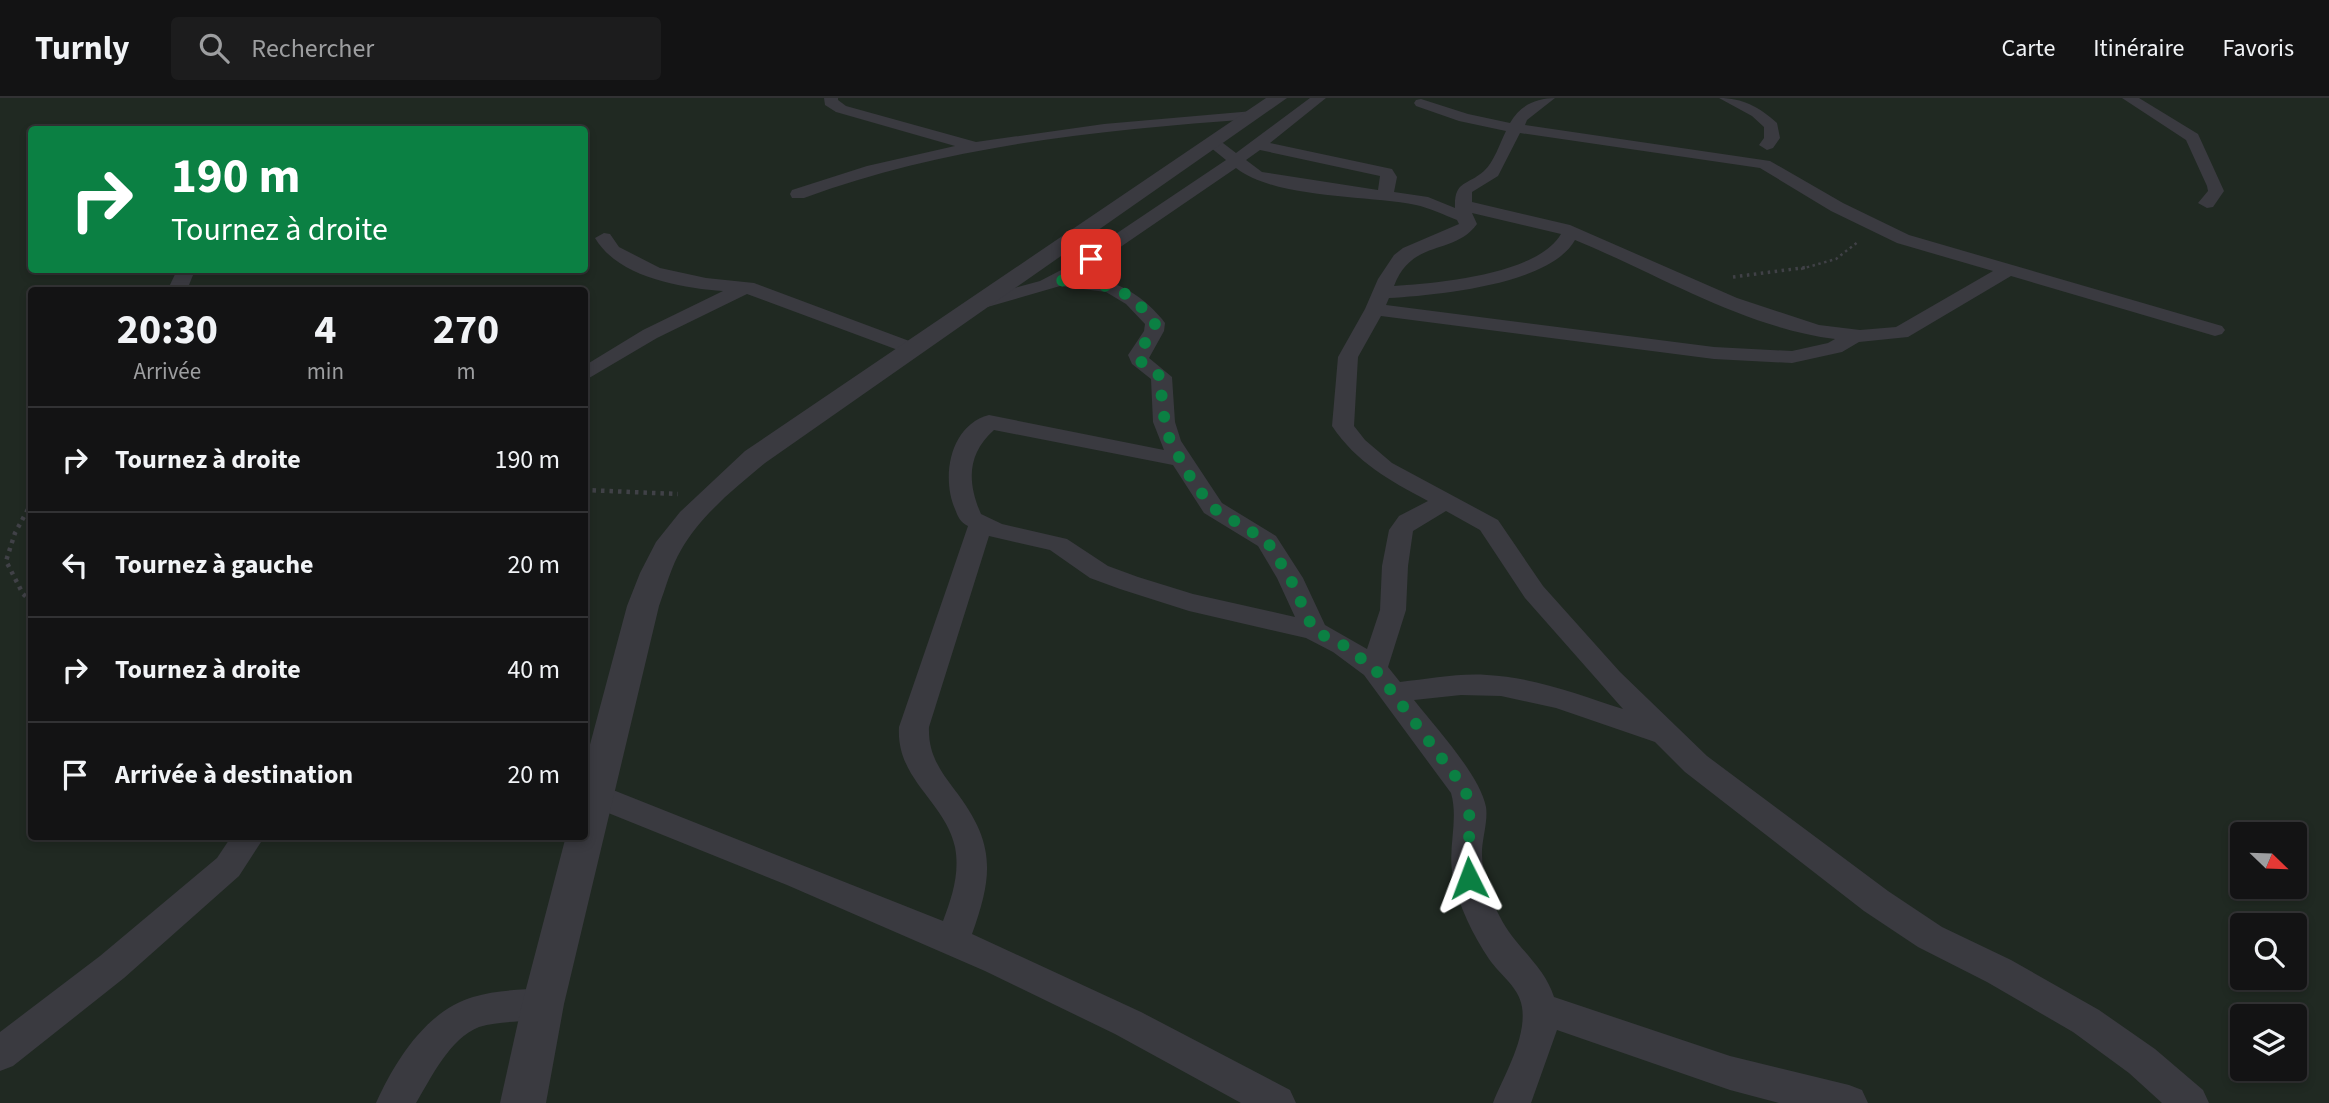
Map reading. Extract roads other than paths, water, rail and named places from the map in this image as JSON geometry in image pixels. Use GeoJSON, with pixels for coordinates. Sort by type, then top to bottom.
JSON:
{"type":"FeatureCollection","features":[{"type":"Feature","properties":{"kind":"street"},"geometry":{"type":"LineString","coordinates":[[831,98],[830,102],[841,109],[975,146]]}},
{"type":"Feature","properties":{"kind":"street"},"geometry":{"type":"LineString","coordinates":[[588,831],[643,606],[659,564],[671,542],[709,495],[755,457],[1278,98]]}},
{"type":"Feature","properties":{"kind":"street"},"geometry":{"type":"LineString","coordinates":[[977,304],[1058,280],[1238,160],[1319,98]]}},
{"type":"Feature","properties":{"kind":"street"},"geometry":{"type":"LineString","coordinates":[[1402,98],[1464,118],[1518,123],[1765,164],[1865,222],[1903,239],[1972,258],[2007,271],[2089,291],[2215,330]]}},
{"type":"Feature","properties":{"kind":"street"},"geometry":{"type":"LineString","coordinates":[[1548,98],[1518,123],[1508,147],[1492,173],[1466,189],[1463,194],[1468,224],[1463,230],[1409,252],[1400,259],[1348,356],[1343,426],[1356,445],[1384,468],[1489,525],[1534,592],[1610,679],[1696,764],[1876,901],[1930,937],[1999,971],[2086,1021],[2142,1061],[2190,1103]]}},
{"type":"Feature","properties":{"kind":"street"},"geometry":{"type":"LineString","coordinates":[[1726,98],[1757,113],[1772,126],[1772,138],[1767,145]]}},
{"type":"Feature","properties":{"kind":"street"},"geometry":{"type":"LineString","coordinates":[[2129,98],[2193,137],[2215,186],[2216,191],[2207,203]]}},
{"type":"Feature","properties":{"kind":"street"},"geometry":{"type":"LineString","coordinates":[[798,194],[874,168],[975,146],[1114,128],[1253,116]]}},
{"type":"Feature","properties":{"kind":"street"},"geometry":{"type":"LineString","coordinates":[[1213,143],[1238,160],[1248,171],[1272,180],[1385,194],[1571,232],[1771,318],[1854,336],[1881,337],[1901,333],[2007,271]]}},
{"type":"Feature","properties":{"kind":"street"},"geometry":{"type":"LineString","coordinates":[[1257,145],[1386,172],[1389,177],[1385,194]]}},
{"type":"Feature","properties":{"kind":"street"},"geometry":{"type":"LineString","coordinates":[[1378,301],[1527,267],[1546,259],[1561,248],[1570,239],[1571,232]]}},
{"type":"Feature","properties":{"kind":"street"},"geometry":{"type":"LineString","coordinates":[[604,238],[612,251],[654,272],[706,284],[747,287],[913,349]]}},
{"type":"Feature","properties":{"kind":"street"},"geometry":{"type":"LineString","coordinates":[[1058,280],[1115,288],[1139,302],[1155,323],[1154,331],[1140,349],[1139,360],[1161,377],[1164,422],[1170,441],[1213,508],[1267,541],[1290,578],[1314,631]]}},
{"type":"Feature","properties":{"kind":"street"},"geometry":{"type":"LineString","coordinates":[[588,373],[650,334],[747,287]]}},
{"type":"Feature","properties":{"kind":"street"},"geometry":{"type":"LineString","coordinates":[[1378,301],[1668,348],[1792,357],[1835,348],[1854,336]]}},
{"type":"Feature","properties":{"kind":"street"},"geometry":{"type":"LineString","coordinates":[[1181,460],[989,422],[958,460],[958,477],[971,518],[994,530],[1058,544],[1099,572],[1189,602],[1314,631],[1343,645],[1374,668],[1465,789],[1471,809],[1466,853],[1469,878],[1485,922],[1502,950],[1533,986],[1540,1008],[1539,1032],[1513,1103]]}},
{"type":"Feature","properties":{"kind":"street"},"geometry":{"type":"LineString","coordinates":[[1374,668],[1393,610],[1395,566],[1401,530],[1408,521],[1447,501]]}},
{"type":"Feature","properties":{"kind":"street"},"geometry":{"type":"LineString","coordinates":[[953,940],[972,884],[970,842],[952,806],[922,765],[913,747],[914,727],[981,523]]}},
{"type":"Feature","properties":{"kind":"street"},"geometry":{"type":"LineString","coordinates":[[1394,693],[1470,685],[1501,686],[1537,694],[1665,734]]}},
{"type":"Feature","properties":{"kind":"street"},"geometry":{"type":"LineString","coordinates":[[597,796],[739,850],[953,940],[1128,1023],[1277,1103]]}},
{"type":"Feature","properties":{"kind":"street"},"geometry":{"type":"LineString","coordinates":[[0,1054],[121,959],[218,876],[240,852],[244,840]]}},
{"type":"Feature","properties":{"kind":"street"},"geometry":{"type":"LineString","coordinates":[[523,1103],[543,1004],[586,840]]}},
{"type":"Feature","properties":{"kind":"street"},"geometry":{"type":"LineString","coordinates":[[395,1103],[433,1046],[451,1027],[469,1014],[543,1004]]}},
{"type":"Feature","properties":{"kind":"street"},"geometry":{"type":"LineString","coordinates":[[1540,1008],[1730,1073],[1849,1103]]}}]}
